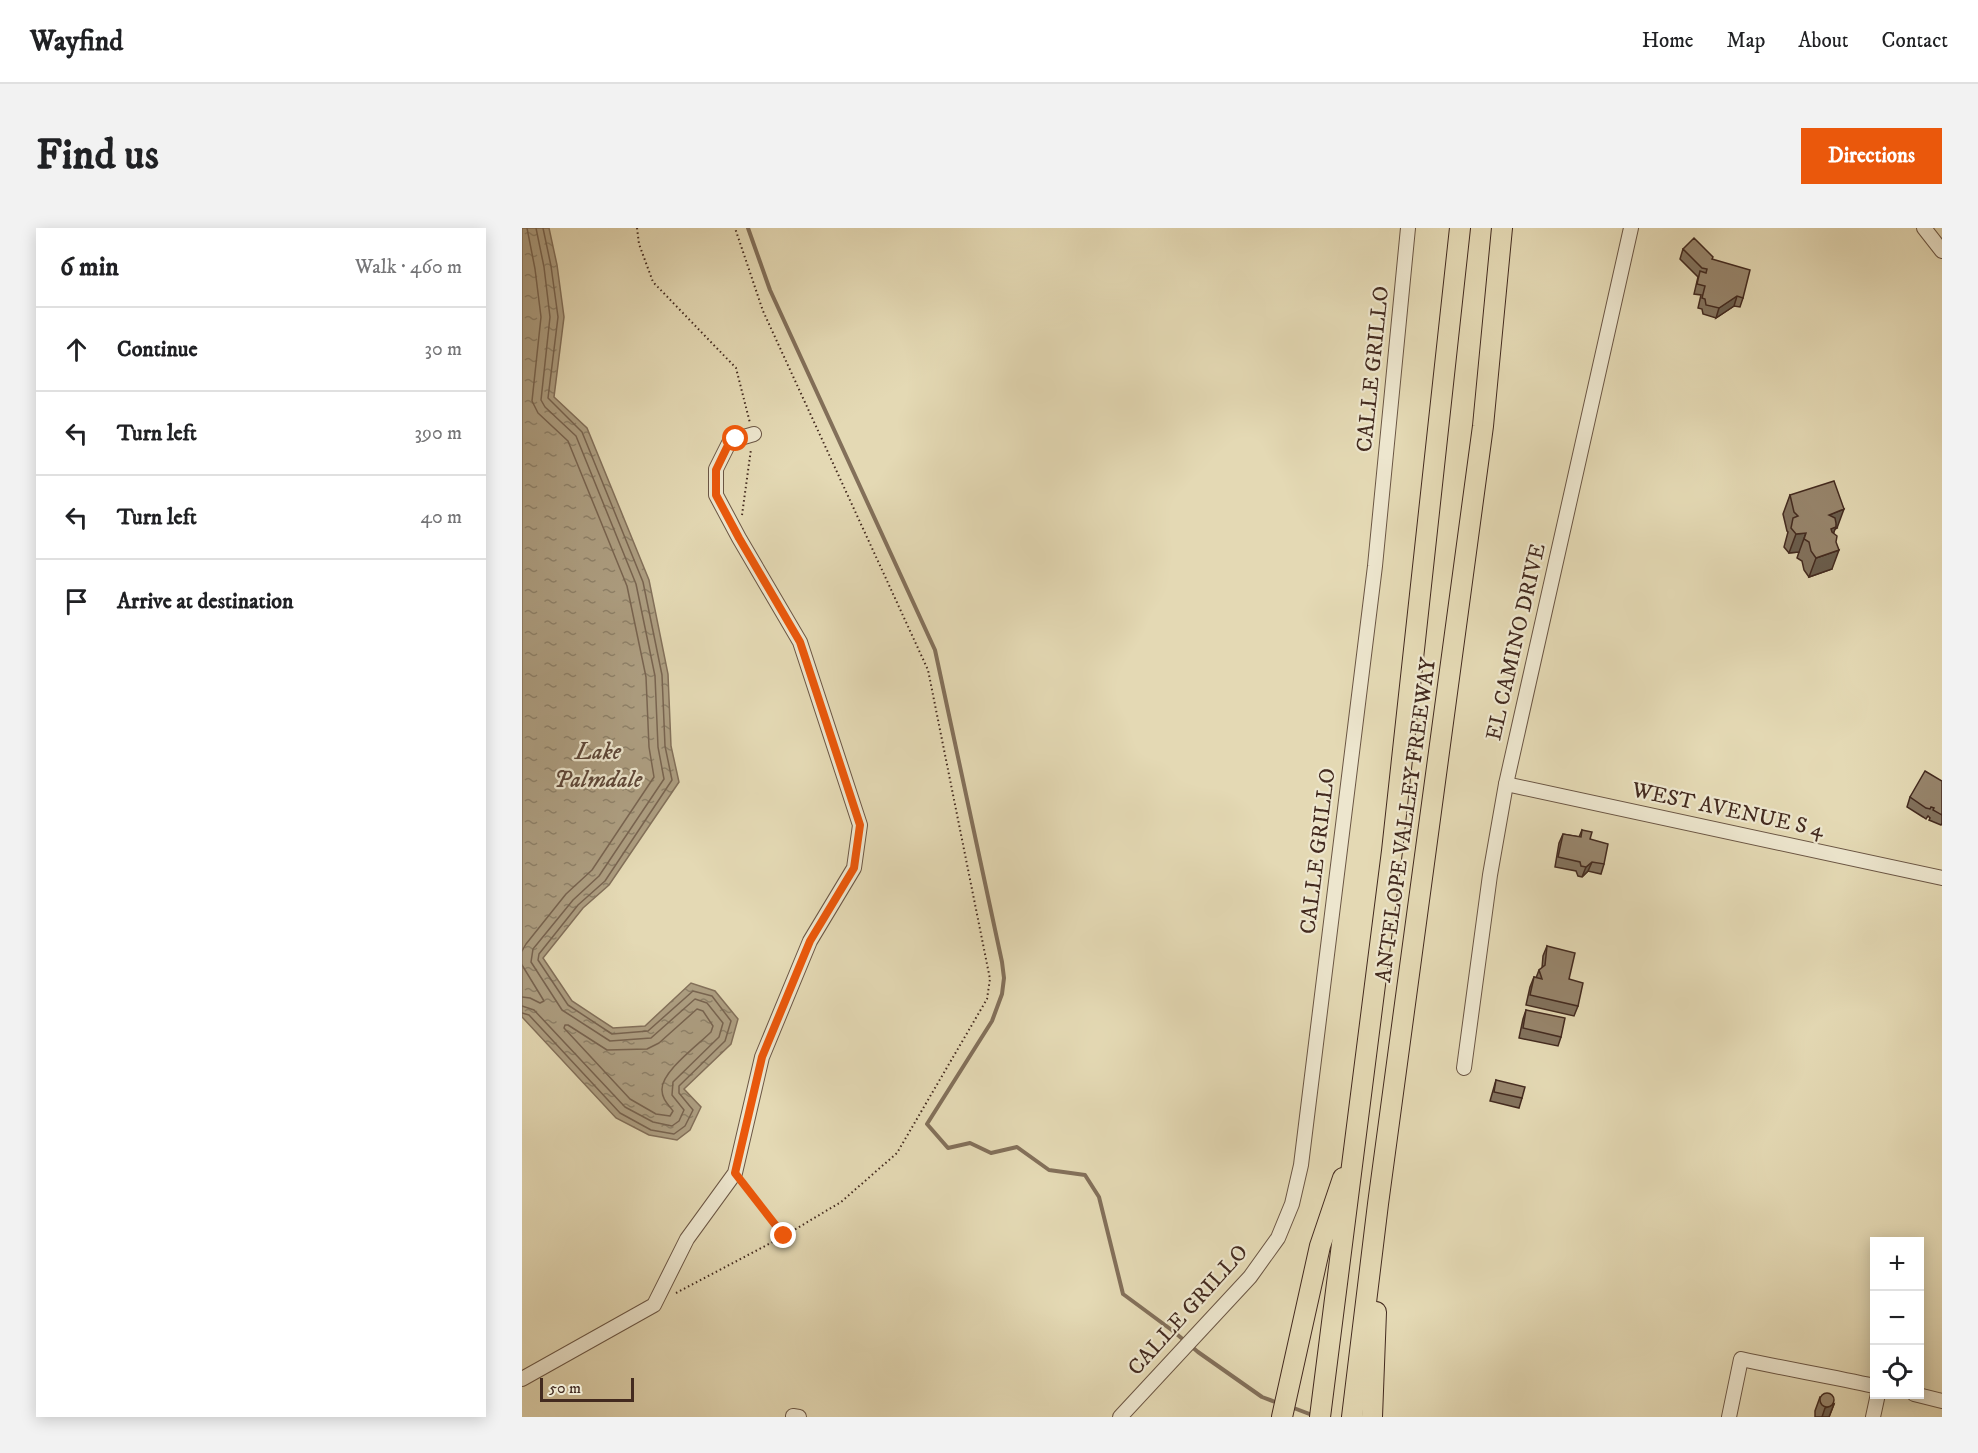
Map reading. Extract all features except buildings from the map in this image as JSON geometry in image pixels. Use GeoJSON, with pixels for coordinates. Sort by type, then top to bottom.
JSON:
{"type":"FeatureCollection","features":[{"type":"Feature","properties":{"kind":"highway","name":"ANTELOPE VALLEY FREEWAY"},"geometry":{"type":"LineString","coordinates":[[1320,1417],[1395,827],[1460,228]]}},
{"type":"Feature","properties":{"kind":"highway","name":"ANTELOPE VALLEY FREEWAY"},"geometry":{"type":"LineString","coordinates":[[1352,1417],[1378,1204],[1481,438],[1502,228]]}},
{"type":"Feature","properties":{"kind":"highway"},"geometry":{"type":"LineString","coordinates":[[1282,1417],[1320,1246],[1357,1136]]}},
{"type":"Feature","properties":{"kind":"highway"},"geometry":{"type":"LineString","coordinates":[[1372,1417],[1378,1204]]}},
{"type":"Feature","properties":{"kind":"street","name":"CALLE GRILLO"},"geometry":{"type":"LineString","coordinates":[[1120,1417],[1250,1277],[1278,1238],[1292,1204],[1300,1165],[1375,566],[1408,228]]}},
{"type":"Feature","properties":{"kind":"street","name":"EL CAMINO DRIVE"},"geometry":{"type":"LineString","coordinates":[[1464,1068],[1490,875],[1506,784],[1630,228]]}},
{"type":"Feature","properties":{"kind":"street"},"geometry":{"type":"LineString","coordinates":[[1924,228],[1942,250]]}},
{"type":"Feature","properties":{"kind":"street"},"geometry":{"type":"LineString","coordinates":[[522,1379],[654,1305],[687,1239],[735,1173],[762,1057],[810,941],[854,868],[860,825],[800,642],[716,495],[716,470],[730,441],[754,434]]}},
{"type":"Feature","properties":{"kind":"street","name":"WEST AVENUE S 4"},"geometry":{"type":"LineString","coordinates":[[1506,784],[1942,878]]}},
{"type":"Feature","properties":{"kind":"street"},"geometry":{"type":"LineString","coordinates":[[1729,1417],[1742,1359],[1783,1368],[1811,1371],[1870,1385]]}},
{"type":"Feature","properties":{"kind":"street"},"geometry":{"type":"LineString","coordinates":[[1924,1397],[1942,1401]]}},
{"type":"Feature","properties":{"kind":"street"},"geometry":{"type":"LineString","coordinates":[[1873,1417],[1877,1399]]}},
{"type":"Feature","properties":{"kind":"path"},"geometry":{"type":"LineString","coordinates":[[638,228],[639,244],[652,282],[736,368],[754,434],[739,538]]}},
{"type":"Feature","properties":{"kind":"path"},"geometry":{"type":"LineString","coordinates":[[735,1173],[784,1236]]}},
{"type":"Feature","properties":{"kind":"water","name":"Lake Palmdale"},"geometry":{"type":"Polygon","coordinates":[[[522,228],[549,228],[557,265],[564,317],[554,397],[587,428],[649,580],[668,674],[671,746],[679,782],[609,885],[583,908],[543,958],[572,1001],[613,1028],[645,1026],[691,983],[715,991],[738,1019],[731,1044],[684,1089],[701,1107],[690,1130],[677,1140],[649,1135],[616,1118],[522,1017],[522,228]]]}},
{"type":"Feature","properties":{"kind":"waterway"},"geometry":{"type":"LineString","coordinates":[[748,228],[770,290],[935,650],[1002,962],[1004,978],[1002,994],[992,1021],[927,1124],[948,1148],[970,1143],[991,1153],[1017,1147],[1049,1170],[1085,1175],[1099,1197],[1123,1294],[1198,1352],[1262,1397],[1278,1403]]}},
{"type":"Feature","properties":{"kind":"waterway"},"geometry":{"type":"LineString","coordinates":[[1291,1407],[1315,1416]]}},
{"type":"Feature","properties":{"kind":"route"},"geometry":{"type":"LineString","coordinates":[[736,439],[730,441],[716,470],[716,495],[800,642],[860,825],[854,868],[810,941],[762,1057],[735,1173],[784,1236]]}}]}
